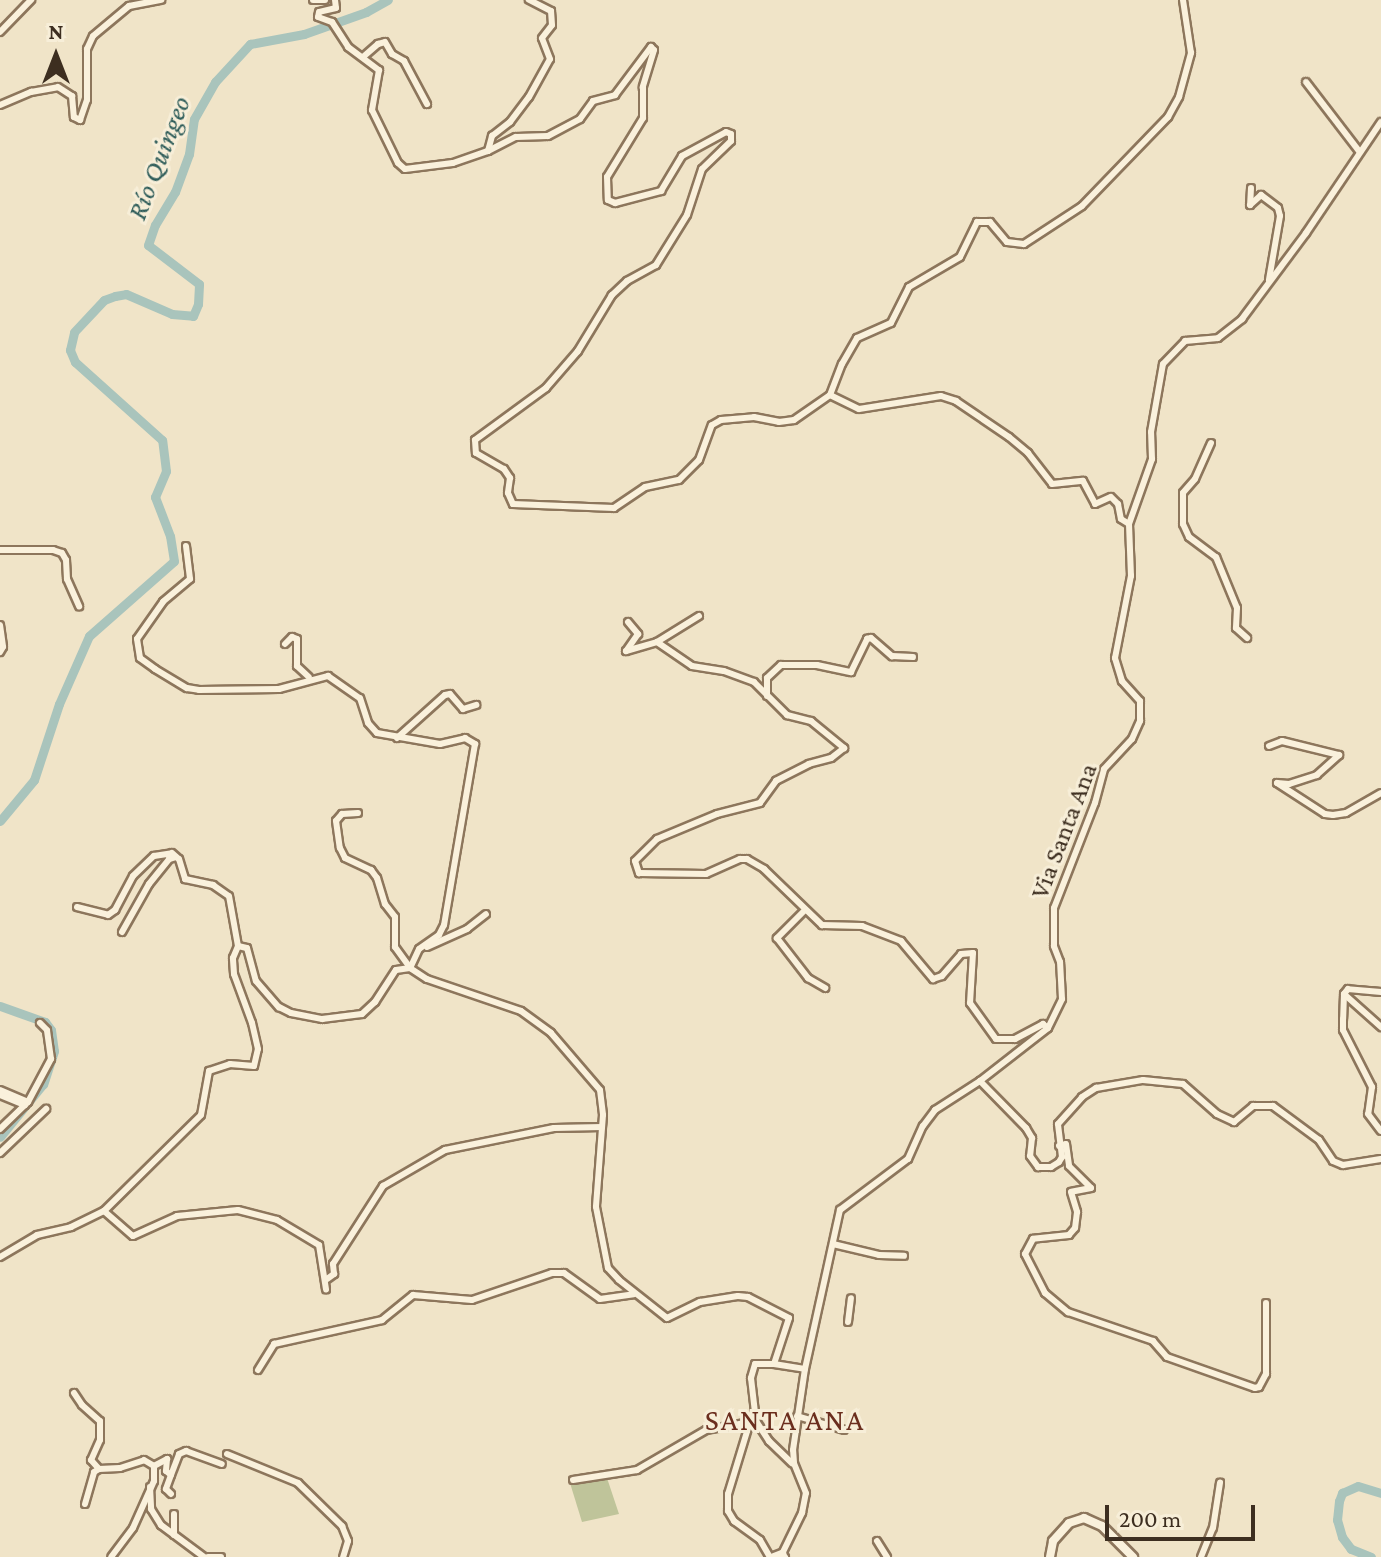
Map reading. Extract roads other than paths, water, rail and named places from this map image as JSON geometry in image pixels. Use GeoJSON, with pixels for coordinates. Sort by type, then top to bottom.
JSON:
{"type":"FeatureCollection","features":[{"type":"Feature","properties":{"kind":"street"},"geometry":{"type":"LineString","coordinates":[[0,32],[31,0]]}},
{"type":"Feature","properties":{"kind":"street"},"geometry":{"type":"LineString","coordinates":[[0,105],[31,92],[58,87],[72,96],[74,117],[80,120],[87,100],[87,49],[93,36],[129,6],[161,0]]}},
{"type":"Feature","properties":{"kind":"street"},"geometry":{"type":"LineString","coordinates":[[313,0],[325,0]]}},
{"type":"Feature","properties":{"kind":"street"},"geometry":{"type":"LineString","coordinates":[[335,0],[336,8],[318,15],[332,22],[339,35],[379,70],[372,110],[401,167],[439,166],[488,151],[516,137],[548,136],[580,119],[593,101],[615,95],[651,47],[654,50],[643,87],[643,118],[607,177],[608,200],[615,203],[661,191],[682,156],[726,132],[732,137],[702,169],[687,215],[656,265],[627,281],[612,295],[578,351],[546,388],[475,440],[476,453],[504,469],[510,478],[508,493],[513,504],[614,508],[645,487],[679,480],[699,460],[712,425],[721,420],[754,417],[779,422],[794,420],[830,395],[857,338],[891,323],[909,287],[960,257],[977,222],[990,222],[1007,242],[1024,244],[1082,206],[1168,117],[1179,97],[1191,53],[1183,0]]}},
{"type":"Feature","properties":{"kind":"street"},"geometry":{"type":"LineString","coordinates":[[488,151],[492,136],[510,122],[525,104],[550,59],[542,38],[552,25],[551,11],[529,0]]}},
{"type":"Feature","properties":{"kind":"street"},"geometry":{"type":"LineString","coordinates":[[363,57],[385,42],[392,54],[404,61],[427,104]]}},
{"type":"Feature","properties":{"kind":"street"},"geometry":{"type":"LineString","coordinates":[[1306,82],[1359,151]]}},
{"type":"Feature","properties":{"kind":"street"},"geometry":{"type":"LineString","coordinates":[[1268,285],[1381,122]]}},
{"type":"Feature","properties":{"kind":"street"},"geometry":{"type":"LineString","coordinates":[[1251,188],[1250,205],[1261,195],[1278,208],[1280,216],[1268,285]]}},
{"type":"Feature","properties":{"kind":"street","name":"Via Santa Ana"},"geometry":{"type":"LineString","coordinates":[[1048,1028],[1063,994],[1060,962],[1054,946],[1054,908],[1095,803],[1104,769],[1132,739],[1140,721],[1140,701],[1122,681],[1115,658],[1131,576],[1129,524],[1152,459],[1151,432],[1163,364],[1185,341],[1218,338],[1231,330],[1268,285]]}},
{"type":"Feature","properties":{"kind":"street"},"geometry":{"type":"LineString","coordinates":[[830,395],[859,409],[928,396],[956,401],[1028,453],[1045,480],[1059,485],[1083,481],[1090,499],[1102,504],[1111,497],[1121,519],[1129,524]]}},
{"type":"Feature","properties":{"kind":"street"},"geometry":{"type":"LineString","coordinates":[[1211,443],[1195,479],[1183,493],[1183,524],[1189,537],[1216,557],[1237,608],[1236,628],[1247,638]]}},
{"type":"Feature","properties":{"kind":"street"},"geometry":{"type":"LineString","coordinates":[[186,546],[190,579],[163,602],[142,630],[137,639],[140,658],[187,688],[199,690],[279,689],[328,676],[355,692],[372,729],[397,738],[440,744],[465,738],[475,744],[444,925],[439,935],[419,949],[410,968]]}},
{"type":"Feature","properties":{"kind":"street"},"geometry":{"type":"LineString","coordinates":[[0,550],[53,550],[62,553],[66,560],[67,579],[79,606]]}},
{"type":"Feature","properties":{"kind":"street"},"geometry":{"type":"LineString","coordinates":[[628,622],[638,634],[626,651],[657,642],[699,616]]}},
{"type":"Feature","properties":{"kind":"street"},"geometry":{"type":"LineString","coordinates":[[0,625],[0,652]]}},
{"type":"Feature","properties":{"kind":"street"},"geometry":{"type":"LineString","coordinates":[[285,644],[292,637],[297,639],[297,666],[305,676],[312,678]]}},
{"type":"Feature","properties":{"kind":"street"},"geometry":{"type":"LineString","coordinates":[[767,696],[767,678],[781,665],[800,663],[851,672],[867,639],[871,638],[892,656],[913,657]]}},
{"type":"Feature","properties":{"kind":"street"},"geometry":{"type":"LineString","coordinates":[[657,642],[692,666],[724,671],[754,682],[787,715],[811,721],[843,746],[843,751],[776,781],[760,803],[717,814],[657,839],[635,861],[635,867],[643,875],[706,874],[740,859],[747,859],[764,869],[822,925],[862,926],[901,941],[933,979],[942,976],[961,954],[973,953],[970,1003],[996,1039],[1015,1039],[1043,1024],[1048,1028],[980,1081],[952,1096],[929,1117],[915,1148],[900,1167],[845,1204],[838,1217],[797,1416],[793,1457],[806,1493],[802,1513],[779,1557],[734,1521],[728,1511],[728,1494],[752,1423],[753,1367],[760,1362],[805,1369]]}},
{"type":"Feature","properties":{"kind":"street"},"geometry":{"type":"LineString","coordinates":[[397,738],[439,697],[450,694],[463,709],[476,705]]}},
{"type":"Feature","properties":{"kind":"street"},"geometry":{"type":"LineString","coordinates":[[1269,746],[1282,741],[1339,755],[1317,775],[1289,784],[1277,783],[1325,814],[1346,813],[1381,793]]}},
{"type":"Feature","properties":{"kind":"street"},"geometry":{"type":"LineString","coordinates":[[358,813],[342,814],[336,821],[340,848],[345,858],[371,870],[377,878],[385,904],[395,917],[395,947],[410,968],[427,979],[521,1011],[551,1033],[600,1090],[602,1127],[596,1193],[604,1252],[612,1274],[667,1318],[700,1302],[738,1296],[763,1304],[789,1318],[774,1364]]}},
{"type":"Feature","properties":{"kind":"street"},"geometry":{"type":"LineString","coordinates":[[0,1257],[37,1235],[71,1227],[104,1211],[201,1115],[209,1071],[230,1064],[254,1066],[258,1059],[252,1023],[234,974],[233,958],[238,946],[229,896],[217,887],[185,879],[172,853],[154,856],[133,876],[115,910],[108,915],[77,907]]}},
{"type":"Feature","properties":{"kind":"street"},"geometry":{"type":"LineString","coordinates":[[122,932],[149,884],[169,859],[176,857]]}},
{"type":"Feature","properties":{"kind":"street"},"geometry":{"type":"LineString","coordinates":[[805,910],[777,938],[808,978],[825,988]]}},
{"type":"Feature","properties":{"kind":"street"},"geometry":{"type":"LineString","coordinates":[[419,949],[467,929],[486,914]]}},
{"type":"Feature","properties":{"kind":"street"},"geometry":{"type":"LineString","coordinates":[[238,946],[247,948],[256,981],[279,1007],[291,1013],[322,1019],[362,1014],[375,1002],[396,970],[410,968]]}},
{"type":"Feature","properties":{"kind":"street"},"geometry":{"type":"LineString","coordinates":[[1381,992],[1348,989],[1344,994],[1343,1030],[1372,1087],[1368,1114],[1381,1131]]}},
{"type":"Feature","properties":{"kind":"street"},"geometry":{"type":"LineString","coordinates":[[1344,994],[1381,1027]]}},
{"type":"Feature","properties":{"kind":"street"},"geometry":{"type":"LineString","coordinates":[[0,1129],[27,1104],[51,1059],[47,1030],[40,1023]]}},
{"type":"Feature","properties":{"kind":"street"},"geometry":{"type":"LineString","coordinates":[[980,1081],[1026,1128],[1032,1138],[1033,1162],[1043,1168],[1056,1165],[1062,1157],[1058,1124],[1082,1097],[1096,1088],[1143,1080],[1183,1084],[1217,1114],[1234,1122],[1253,1106],[1273,1106],[1319,1140],[1327,1155],[1343,1165],[1381,1159]]}},
{"type":"Feature","properties":{"kind":"street"},"geometry":{"type":"LineString","coordinates":[[0,1092],[27,1104]]}},
{"type":"Feature","properties":{"kind":"street"},"geometry":{"type":"LineString","coordinates":[[0,1153],[46,1109]]}},
{"type":"Feature","properties":{"kind":"street"},"geometry":{"type":"LineString","coordinates":[[327,1279],[334,1274],[333,1264],[383,1186],[445,1150],[554,1128],[602,1127]]}},
{"type":"Feature","properties":{"kind":"street"},"geometry":{"type":"LineString","coordinates":[[1059,1146],[1066,1144],[1069,1166],[1091,1188],[1071,1192],[1077,1212],[1075,1228],[1069,1235],[1033,1239],[1025,1254],[1045,1293],[1068,1312],[1153,1341],[1167,1357],[1255,1388],[1259,1387],[1266,1374],[1266,1303]]}},
{"type":"Feature","properties":{"kind":"street"},"geometry":{"type":"LineString","coordinates":[[104,1211],[133,1236],[171,1217],[238,1210],[265,1216],[319,1245],[327,1279],[326,1289]]}},
{"type":"Feature","properties":{"kind":"street"},"geometry":{"type":"LineString","coordinates":[[833,1244],[879,1255],[904,1256]]}},
{"type":"Feature","properties":{"kind":"street"},"geometry":{"type":"LineString","coordinates":[[258,1370],[274,1344],[382,1320],[413,1295],[472,1300],[552,1273],[564,1273],[600,1299],[634,1294]]}},
{"type":"Feature","properties":{"kind":"street"},"geometry":{"type":"LineString","coordinates":[[848,1322],[851,1298]]}},
{"type":"Feature","properties":{"kind":"street"},"geometry":{"type":"LineString","coordinates":[[74,1393],[100,1421],[100,1440],[91,1460],[99,1469]]}},
{"type":"Feature","properties":{"kind":"street"},"geometry":{"type":"LineString","coordinates":[[797,1416],[844,1430]]}},
{"type":"Feature","properties":{"kind":"street"},"geometry":{"type":"LineString","coordinates":[[752,1423],[796,1470]]}},
{"type":"Feature","properties":{"kind":"street"},"geometry":{"type":"LineString","coordinates":[[573,1480],[613,1477],[637,1470],[706,1430],[752,1423]]}},
{"type":"Feature","properties":{"kind":"street"},"geometry":{"type":"LineString","coordinates":[[171,1494],[166,1489],[182,1452],[197,1452],[222,1464]]}},
{"type":"Feature","properties":{"kind":"street"},"geometry":{"type":"LineString","coordinates":[[227,1454],[298,1483],[342,1526],[348,1541],[343,1557]]}},
{"type":"Feature","properties":{"kind":"street"},"geometry":{"type":"LineString","coordinates":[[154,1466],[167,1459],[166,1471],[171,1475]]}},
{"type":"Feature","properties":{"kind":"street"},"geometry":{"type":"LineString","coordinates":[[85,1504],[94,1472],[99,1469],[120,1468],[144,1460],[154,1466]]}},
{"type":"Feature","properties":{"kind":"street"},"geometry":{"type":"LineString","coordinates":[[111,1557],[133,1528],[155,1474],[154,1466]]}},
{"type":"Feature","properties":{"kind":"street"},"geometry":{"type":"LineString","coordinates":[[1201,1557],[1213,1528],[1220,1483]]}},
{"type":"Feature","properties":{"kind":"street"},"geometry":{"type":"LineString","coordinates":[[150,1487],[155,1518],[206,1557],[221,1557]]}},
{"type":"Feature","properties":{"kind":"street"},"geometry":{"type":"LineString","coordinates":[[174,1514],[174,1535]]}},
{"type":"Feature","properties":{"kind":"street"},"geometry":{"type":"LineString","coordinates":[[1050,1557],[1053,1541],[1069,1523],[1084,1518],[1102,1526],[1133,1557]]}},
{"type":"Feature","properties":{"kind":"street"},"geometry":{"type":"LineString","coordinates":[[877,1541],[887,1557]]}},
{"type":"Feature","properties":{"kind":"waterway","name":"Río Quingeo"},"geometry":{"type":"LineString","coordinates":[[0,821],[34,780],[59,704],[89,636],[174,561],[170,536],[155,497],[166,471],[162,440],[75,362],[70,350],[74,332],[104,300],[126,294],[172,314],[193,316],[198,304],[199,284],[148,245],[155,225],[175,192],[189,154],[194,119],[215,82],[250,44],[304,34],[366,12],[388,0]]}},
{"type":"Feature","properties":{"kind":"waterway","name":"Río Quingeo"},"geometry":{"type":"LineString","coordinates":[[0,1006],[45,1022],[51,1030],[54,1051],[43,1084],[0,1137]]}},
{"type":"Feature","properties":{"kind":"waterway"},"geometry":{"type":"LineString","coordinates":[[1371,1557],[1351,1549],[1342,1537],[1337,1520],[1339,1501],[1342,1493],[1358,1486],[1381,1493]]}},
{"type":"Feature","properties":{"kind":"district","name":"SANTA ANA"},"geometry":{"type":"Point","coordinates":[785,1420]}}]}
